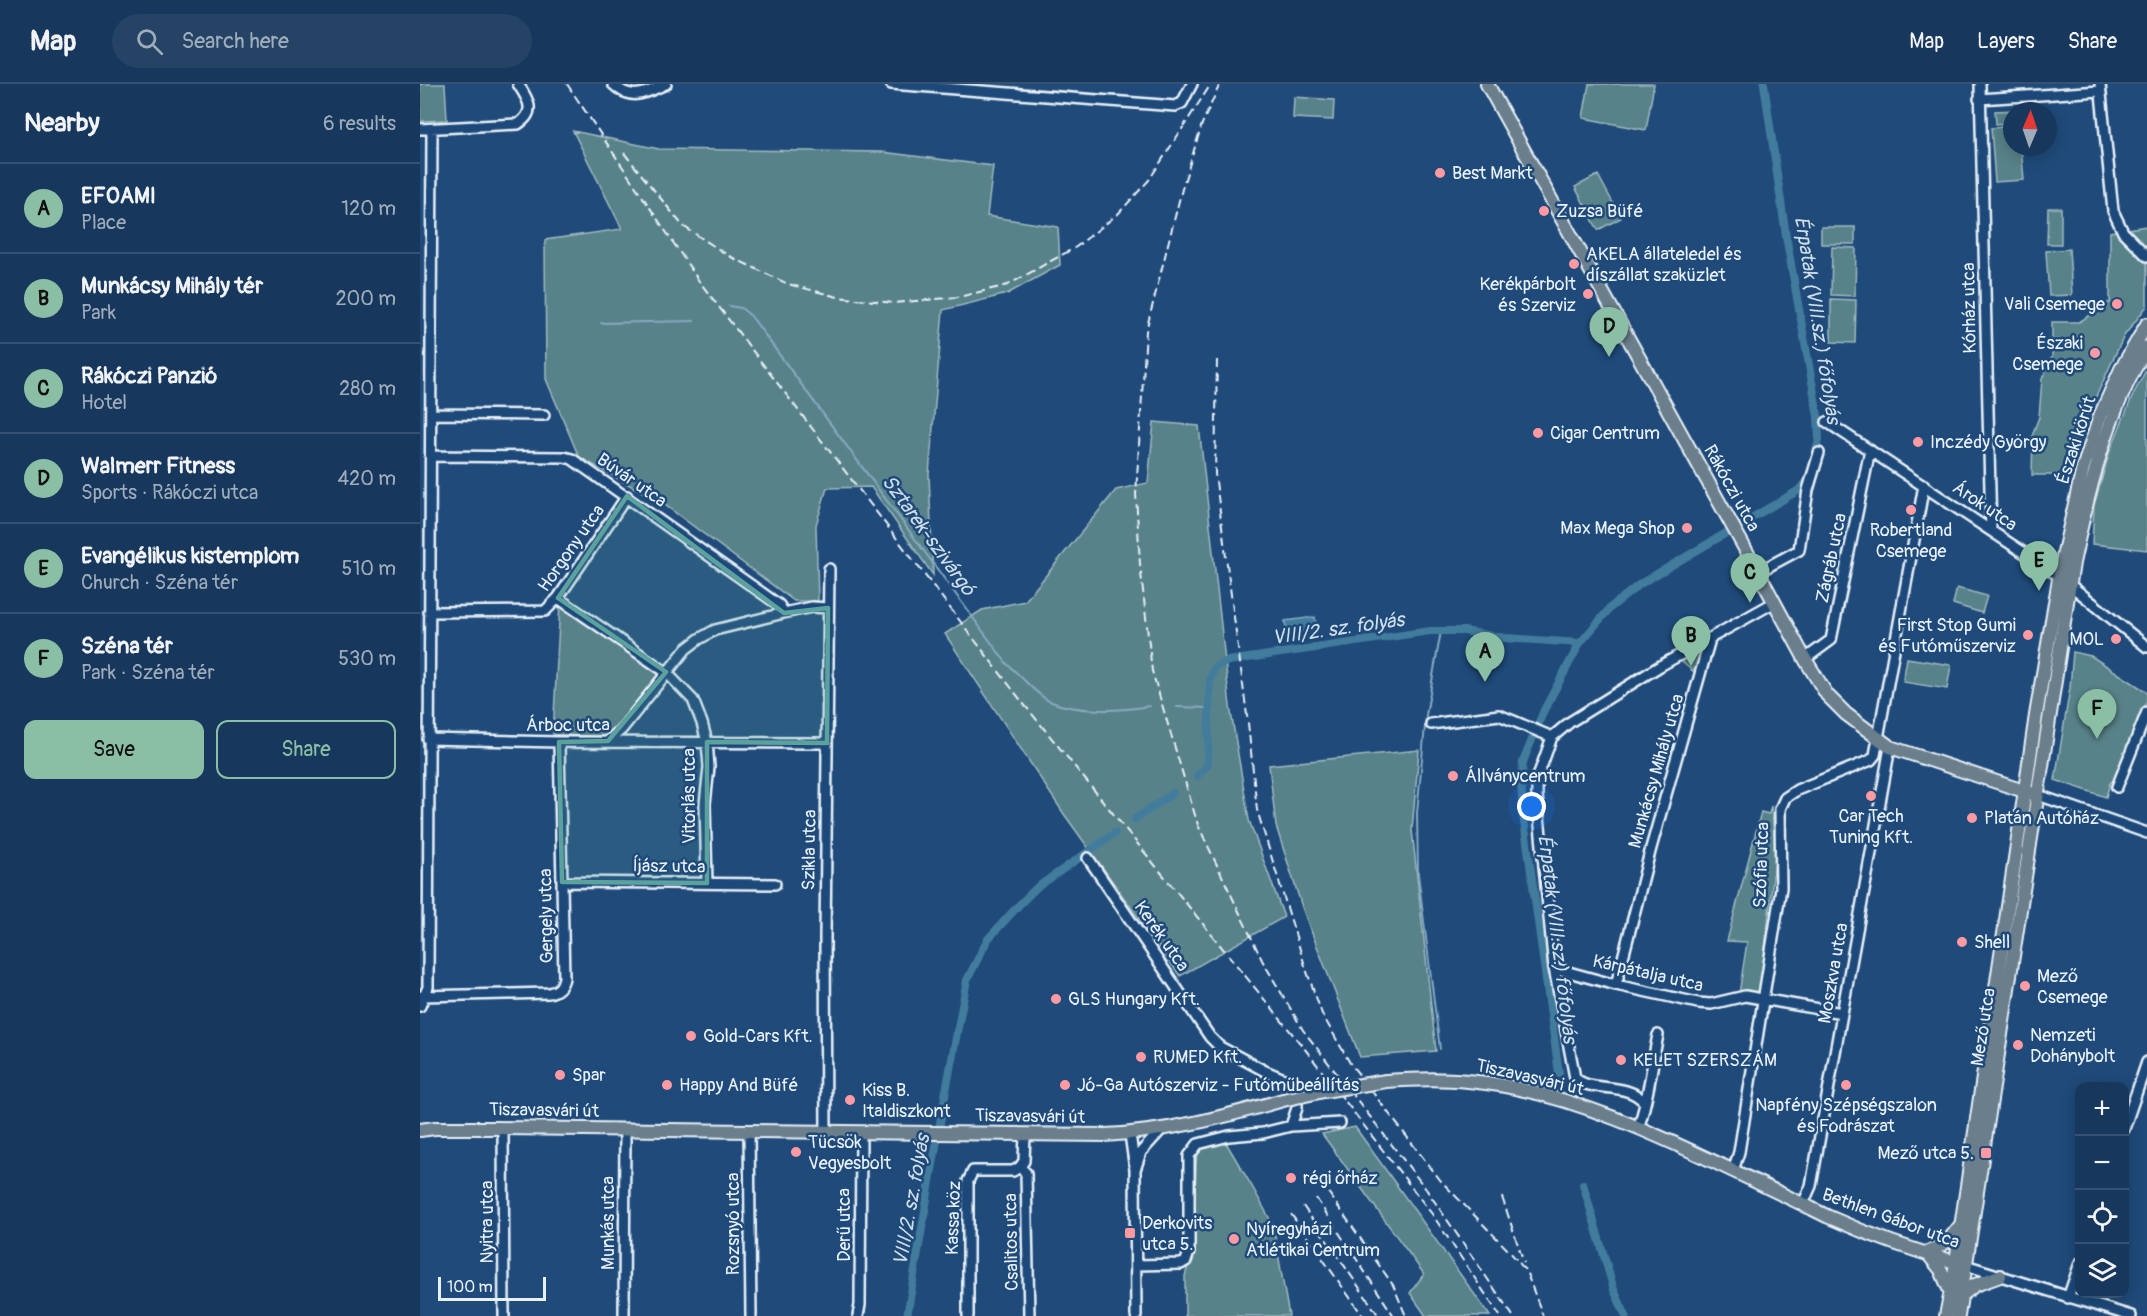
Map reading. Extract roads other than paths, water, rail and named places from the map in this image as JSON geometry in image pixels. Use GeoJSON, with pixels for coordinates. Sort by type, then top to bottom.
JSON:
{"type":"FeatureCollection","features":[{"type":"Feature","properties":{"kind":"main road","name":"Rákóczi utca"},"geometry":{"type":"LineString","coordinates":[[1487,84],[1827,695],[1846,714],[1890,747],[2032,794]]}},
{"type":"Feature","properties":{"kind":"main road","name":"Északi körút"},"geometry":{"type":"LineString","coordinates":[[2032,794],[2036,715],[2059,576],[2083,468],[2100,416],[2121,369],[2147,324]]}},
{"type":"Feature","properties":{"kind":"main road","name":"Északi körút"},"geometry":{"type":"LineString","coordinates":[[2032,794],[2069,585],[2087,500],[2106,435],[2121,397],[2147,347]]}},
{"type":"Feature","properties":{"kind":"main road","name":"Mező utca"},"geometry":{"type":"LineString","coordinates":[[1961,1263],[1961,1225],[2032,794]]}},
{"type":"Feature","properties":{"kind":"main road","name":"Mező utca"},"geometry":{"type":"LineString","coordinates":[[1961,1263],[2020,900],[2032,794]]}},
{"type":"Feature","properties":{"kind":"main road","name":"Tiszavasvári út"},"geometry":{"type":"LineString","coordinates":[[435,1128],[1130,1134],[1210,1121],[1324,1091],[1386,1081],[1443,1079],[1506,1086],[1546,1096],[1614,1119]]}},
{"type":"Feature","properties":{"kind":"main road","name":"Bethlen Gábor utca"},"geometry":{"type":"LineString","coordinates":[[1614,1119],[1733,1171],[1847,1225],[1961,1263]]}},
{"type":"Feature","properties":{"kind":"main road"},"geometry":{"type":"LineString","coordinates":[[420,1123],[435,1128]]}},
{"type":"Feature","properties":{"kind":"main road"},"geometry":{"type":"LineString","coordinates":[[420,1130],[435,1128]]}},
{"type":"Feature","properties":{"kind":"main road"},"geometry":{"type":"LineString","coordinates":[[1958,1316],[1956,1293],[1927,1253],[1948,1241],[1961,1225]]}},
{"type":"Feature","properties":{"kind":"main road"},"geometry":{"type":"LineString","coordinates":[[1946,1316],[1956,1293],[1961,1263]]}},
{"type":"Feature","properties":{"kind":"main road"},"geometry":{"type":"LineString","coordinates":[[1956,1293],[2000,1276]]}},
{"type":"Feature","properties":{"kind":"street"},"geometry":{"type":"LineString","coordinates":[[420,129],[518,124],[529,112],[529,100],[518,84]]}},
{"type":"Feature","properties":{"kind":"street"},"geometry":{"type":"LineString","coordinates":[[612,84],[620,92],[640,95],[660,85]]}},
{"type":"Feature","properties":{"kind":"street"},"geometry":{"type":"LineString","coordinates":[[891,84],[1175,106],[1182,104],[1192,84]]}},
{"type":"Feature","properties":{"kind":"street","name":"Kórház utca"},"geometry":{"type":"LineString","coordinates":[[1980,84],[1991,531]]}},
{"type":"Feature","properties":{"kind":"street"},"geometry":{"type":"LineString","coordinates":[[1980,99],[2100,87],[2117,223],[2147,256]]}},
{"type":"Feature","properties":{"kind":"street"},"geometry":{"type":"LineString","coordinates":[[420,1006],[428,987],[432,129]]}},
{"type":"Feature","properties":{"kind":"street"},"geometry":{"type":"LineString","coordinates":[[432,414],[544,415]]}},
{"type":"Feature","properties":{"kind":"street","name":"Árok utca"},"geometry":{"type":"LineString","coordinates":[[1827,422],[2059,576],[2147,647]]}},
{"type":"Feature","properties":{"kind":"street"},"geometry":{"type":"LineString","coordinates":[[420,440],[432,440]]}},
{"type":"Feature","properties":{"kind":"street","name":"Zágráb utca"},"geometry":{"type":"LineString","coordinates":[[1805,659],[1831,640],[1870,450]]}},
{"type":"Feature","properties":{"kind":"street"},"geometry":{"type":"LineString","coordinates":[[1758,572],[1799,550],[1808,490],[1819,453]]}},
{"type":"Feature","properties":{"kind":"street","name":"Búvár utca"},"geometry":{"type":"LineString","coordinates":[[432,456],[564,457],[572,459],[779,605],[784,612]]}},
{"type":"Feature","properties":{"kind":"street"},"geometry":{"type":"LineString","coordinates":[[1887,761],[1875,755],[1924,485]]}},
{"type":"Feature","properties":{"kind":"street","name":"Horgony utca"},"geometry":{"type":"LineString","coordinates":[[429,612],[545,611],[558,598],[627,496]]}},
{"type":"Feature","properties":{"kind":"street","name":"Szikla utca"},"geometry":{"type":"LineString","coordinates":[[826,1132],[825,938],[829,569]]}},
{"type":"Feature","properties":{"kind":"street","name":"Vitorlás utca"},"geometry":{"type":"LineString","coordinates":[[558,598],[666,672],[693,700],[707,742],[709,767],[705,804],[707,883]]}},
{"type":"Feature","properties":{"kind":"street"},"geometry":{"type":"LineString","coordinates":[[1644,1102],[1639,1096],[1605,1086],[1587,1085],[1575,1078],[1554,968],[1537,778],[1552,737],[1570,722],[1660,666],[1775,602]]}},
{"type":"Feature","properties":{"kind":"street"},"geometry":{"type":"LineString","coordinates":[[608,741],[622,729],[686,649],[699,639],[715,630],[784,612],[812,607],[828,608]]}},
{"type":"Feature","properties":{"kind":"street","name":"Munkácsy Mihály utca"},"geometry":{"type":"LineString","coordinates":[[1616,985],[1651,848],[1710,639]]}},
{"type":"Feature","properties":{"kind":"street"},"geometry":{"type":"LineString","coordinates":[[2117,787],[2147,712]]}},
{"type":"Feature","properties":{"kind":"street"},"geometry":{"type":"LineString","coordinates":[[1431,724],[1499,715],[1552,737]]}},
{"type":"Feature","properties":{"kind":"street","name":"Árboc utca"},"geometry":{"type":"LineString","coordinates":[[428,738],[559,742],[827,742]]}},
{"type":"Feature","properties":{"kind":"street","name":"Gergely utca"},"geometry":{"type":"LineString","coordinates":[[423,996],[549,993],[556,992],[562,985],[564,978],[559,742]]}},
{"type":"Feature","properties":{"kind":"street","name":"Moszkva utca"},"geometry":{"type":"LineString","coordinates":[[1803,1204],[1811,1186],[1890,747]]}},
{"type":"Feature","properties":{"kind":"street","name":"Szófia utca"},"geometry":{"type":"LineString","coordinates":[[1733,1171],[1739,1152],[1781,888],[1780,809],[1785,798],[1797,790],[1871,760],[1875,755]]}},
{"type":"Feature","properties":{"kind":"street","name":"Rákóczi utca"},"geometry":{"type":"LineString","coordinates":[[2032,794],[2147,833]]}},
{"type":"Feature","properties":{"kind":"street","name":"Kerék utca"},"geometry":{"type":"LineString","coordinates":[[1088,858],[1210,1037],[1220,1047],[1291,1082],[1297,1091],[1297,1108],[1291,1126]]}},
{"type":"Feature","properties":{"kind":"street","name":"Íjász utca"},"geometry":{"type":"LineString","coordinates":[[562,882],[775,884]]}},
{"type":"Feature","properties":{"kind":"street","name":"Kárpátalja utca"},"geometry":{"type":"LineString","coordinates":[[1554,968],[1616,985],[1698,1003],[1711,1004],[1745,996],[1842,1013]]}},
{"type":"Feature","properties":{"kind":"street"},"geometry":{"type":"LineString","coordinates":[[1638,1128],[1644,1114],[1644,1102],[1658,1035]]}},
{"type":"Feature","properties":{"kind":"street"},"geometry":{"type":"LineString","coordinates":[[2129,1114],[2147,1062]]}},
{"type":"Feature","properties":{"kind":"street"},"geometry":{"type":"LineString","coordinates":[[1136,1265],[1181,1264],[1186,1261],[1189,1252],[1189,1156],[1198,1144],[1229,1136],[1263,1133],[1291,1126],[1340,1123]]}},
{"type":"Feature","properties":{"kind":"street","name":"Nyitra utca"},"geometry":{"type":"LineString","coordinates":[[503,1128],[504,1316]]}},
{"type":"Feature","properties":{"kind":"street","name":"Munkás utca"},"geometry":{"type":"LineString","coordinates":[[624,1316],[625,1130]]}},
{"type":"Feature","properties":{"kind":"street"},"geometry":{"type":"LineString","coordinates":[[1135,1170],[1141,1152],[1161,1130]]}},
{"type":"Feature","properties":{"kind":"street","name":"Rozsnyó utca"},"geometry":{"type":"LineString","coordinates":[[749,1131],[751,1316]]}},
{"type":"Feature","properties":{"kind":"street","name":"Derű utca"},"geometry":{"type":"LineString","coordinates":[[858,1316],[860,1305],[861,1133]]}},
{"type":"Feature","properties":{"kind":"street","name":"Csalitos utca"},"geometry":{"type":"LineString","coordinates":[[1025,1134],[1024,1161],[1020,1167],[1026,1173],[1029,1316]]}},
{"type":"Feature","properties":{"kind":"street"},"geometry":{"type":"LineString","coordinates":[[1130,1134],[1135,1170],[1136,1316]]}},
{"type":"Feature","properties":{"kind":"street","name":"Kassa köz"},"geometry":{"type":"LineString","coordinates":[[968,1316],[968,1181],[970,1174],[974,1171],[1013,1171],[1020,1167]]}},
{"type":"Feature","properties":{"kind":"street","name":"Bethlen Gábor utca"},"geometry":{"type":"LineString","coordinates":[[1961,1263],[2131,1316]]}},
{"type":"Feature","properties":{"kind":"street"},"geometry":{"type":"LineString","coordinates":[[2068,1298],[2075,1276]]}},
{"type":"Feature","properties":{"kind":"water"},"geometry":{"type":"Polygon","coordinates":[[[1315,617],[1317,630],[1287,634],[1285,621],[1315,617]]]}},
{"type":"Feature","properties":{"kind":"waterway","name":"Érpatak (VIII.sz.) főfolyás"},"geometry":{"type":"LineString","coordinates":[[1764,84],[1786,236],[1818,416],[1819,440],[1814,458]]}},
{"type":"Feature","properties":{"kind":"waterway","name":"Sztarek-szivárgó"},"geometry":{"type":"LineString","coordinates":[[729,306],[741,308],[751,316],[1007,664],[1028,684],[1049,701],[1072,708],[1112,710],[1150,706]]}},
{"type":"Feature","properties":{"kind":"waterway","name":"Sztarek-szivárgó"},"geometry":{"type":"LineString","coordinates":[[601,323],[694,321]]}},
{"type":"Feature","properties":{"kind":"waterway","name":"Érpatak (VIII.sz.) főfolyás"},"geometry":{"type":"LineString","coordinates":[[1559,1073],[1523,814],[1521,783],[1523,762],[1544,710],[1580,643],[1611,607],[1640,584],[1799,490],[1810,472]]}},
{"type":"Feature","properties":{"kind":"waterway","name":"VIII/2. sz. folyás"},"geometry":{"type":"LineString","coordinates":[[1197,776],[1207,766],[1208,760],[1210,680],[1215,667],[1228,661],[1430,631],[1464,631],[1505,638],[1580,643]]}},
{"type":"Feature","properties":{"kind":"waterway"},"geometry":{"type":"LineString","coordinates":[[1440,1049],[1418,874],[1417,813],[1426,715],[1441,631]]}},
{"type":"Feature","properties":{"kind":"waterway","name":"Sztarek-szivárgó"},"geometry":{"type":"LineString","coordinates":[[1177,707],[1209,708]]}},
{"type":"Feature","properties":{"kind":"waterway","name":"VIII/2. sz. folyás"},"geometry":{"type":"LineString","coordinates":[[1135,819],[1173,793]]}},
{"type":"Feature","properties":{"kind":"waterway","name":"VIII/2. sz. folyás"},"geometry":{"type":"LineString","coordinates":[[907,1316],[967,980],[988,939],[1036,888],[1115,833]]}},
{"type":"Feature","properties":{"kind":"waterway","name":"Érpatak (VIII.sz.) főfolyás"},"geometry":{"type":"LineString","coordinates":[[1583,1184],[1614,1290],[1626,1316]]}},
{"type":"Feature","properties":{"kind":"railway"},"geometry":{"type":"LineString","coordinates":[[567,84],[699,281],[1023,703],[1308,1053],[1432,1214],[1500,1316]]}},
{"type":"Feature","properties":{"kind":"railway"},"geometry":{"type":"LineString","coordinates":[[624,153],[683,226],[729,256],[788,284],[838,297],[893,303],[959,297],[1008,285],[1076,247],[1118,214],[1149,180],[1211,84]]}},
{"type":"Feature","properties":{"kind":"railway"},"geometry":{"type":"LineString","coordinates":[[1220,84],[1202,124],[1182,189],[1146,331],[1136,494],[1140,564],[1152,671],[1198,825],[1262,960],[1303,1030],[1426,1189],[1513,1316]]}},
{"type":"Feature","properties":{"kind":"railway"},"geometry":{"type":"LineString","coordinates":[[1217,360],[1215,474],[1248,723],[1257,810],[1306,969],[1322,1014],[1350,1063],[1441,1181],[1526,1271],[1543,1316]]}},
{"type":"Feature","properties":{"kind":"railway"},"geometry":{"type":"LineString","coordinates":[[1321,1182],[1393,1285],[1406,1316]]}},
{"type":"Feature","properties":{"kind":"railway"},"geometry":{"type":"LineString","coordinates":[[1502,1197],[1524,1263]]}},
{"type":"Feature","properties":{"kind":"railway"},"geometry":{"type":"LineString","coordinates":[[1316,1198],[1394,1316]]}},
{"type":"Feature","properties":{"kind":"railway"},"geometry":{"type":"LineString","coordinates":[[1303,1206],[1379,1316]]}},
{"type":"Feature","properties":{"kind":"railway"},"geometry":{"type":"LineString","coordinates":[[1291,1214],[1363,1316]]}},
{"type":"Feature","properties":{"kind":"place","name":"Best Markt"},"geometry":{"type":"Point","coordinates":[1440,173]}},
{"type":"Feature","properties":{"kind":"place","name":"Zuzsa Büfé"},"geometry":{"type":"Point","coordinates":[1544,211]}},
{"type":"Feature","properties":{"kind":"place","name":"AKELA állateledel és díszállat szaküzlet"},"geometry":{"type":"Point","coordinates":[1574,264]}},
{"type":"Feature","properties":{"kind":"place","name":"Kerékpárbolt és Szerviz"},"geometry":{"type":"Point","coordinates":[1588,294]}},
{"type":"Feature","properties":{"kind":"place","name":"Vali Csemege"},"geometry":{"type":"Point","coordinates":[2117,304]}},
{"type":"Feature","properties":{"kind":"place","name":"Északi Csemege"},"geometry":{"type":"Point","coordinates":[2095,353]}},
{"type":"Feature","properties":{"kind":"place","name":"Walmerr Fitness"},"geometry":{"type":"Point","coordinates":[1609,357]}},
{"type":"Feature","properties":{"kind":"place","name":"Cigar Centrum"},"geometry":{"type":"Point","coordinates":[1538,433]}},
{"type":"Feature","properties":{"kind":"place","name":"Inczédy György"},"geometry":{"type":"Point","coordinates":[1918,442]}},
{"type":"Feature","properties":{"kind":"place","name":"Robertland Csemege"},"geometry":{"type":"Point","coordinates":[1911,510]}},
{"type":"Feature","properties":{"kind":"place","name":"Max Mega Shop"},"geometry":{"type":"Point","coordinates":[1687,528]}},
{"type":"Feature","properties":{"kind":"place","name":"Evangélikus kistemplom"},"geometry":{"type":"Point","coordinates":[2039,591]}},
{"type":"Feature","properties":{"kind":"place","name":"Rákóczi Panzió"},"geometry":{"type":"Point","coordinates":[1750,603]}},
{"type":"Feature","properties":{"kind":"place","name":"First Stop Gumi és Futóműszerviz"},"geometry":{"type":"Point","coordinates":[2028,635]}},
{"type":"Feature","properties":{"kind":"place","name":"MOL"},"geometry":{"type":"Point","coordinates":[2116,639]}},
{"type":"Feature","properties":{"kind":"place","name":"Munkácsy Mihály tér"},"geometry":{"type":"Point","coordinates":[1691,666]}},
{"type":"Feature","properties":{"kind":"place","name":"EFOAMI"},"geometry":{"type":"Point","coordinates":[1485,682]}},
{"type":"Feature","properties":{"kind":"place","name":"Széna tér"},"geometry":{"type":"Point","coordinates":[2097,739]}},
{"type":"Feature","properties":{"kind":"place","name":"Állványcentrum"},"geometry":{"type":"Point","coordinates":[1453,776]}},
{"type":"Feature","properties":{"kind":"place","name":"Car Tech Tuning Kft."},"geometry":{"type":"Point","coordinates":[1871,796]}},
{"type":"Feature","properties":{"kind":"place","name":"Platán Autóház"},"geometry":{"type":"Point","coordinates":[1972,818]}},
{"type":"Feature","properties":{"kind":"place","name":"Shell"},"geometry":{"type":"Point","coordinates":[1962,942]}},
{"type":"Feature","properties":{"kind":"place","name":"Mező Csemege"},"geometry":{"type":"Point","coordinates":[2025,986]}},
{"type":"Feature","properties":{"kind":"place","name":"GLS Hungary Kft."},"geometry":{"type":"Point","coordinates":[1056,999]}},
{"type":"Feature","properties":{"kind":"place","name":"Gold-Cars Kft."},"geometry":{"type":"Point","coordinates":[691,1036]}},
{"type":"Feature","properties":{"kind":"place","name":"Nemzeti Dohánybolt"},"geometry":{"type":"Point","coordinates":[2018,1045]}},
{"type":"Feature","properties":{"kind":"place","name":"RUMED Kft."},"geometry":{"type":"Point","coordinates":[1141,1057]}},
{"type":"Feature","properties":{"kind":"place","name":"KELET SZERSZÁM"},"geometry":{"type":"Point","coordinates":[1621,1060]}},
{"type":"Feature","properties":{"kind":"place","name":"Spar"},"geometry":{"type":"Point","coordinates":[560,1075]}},
{"type":"Feature","properties":{"kind":"place","name":"Happy And Büfé"},"geometry":{"type":"Point","coordinates":[667,1085]}},
{"type":"Feature","properties":{"kind":"place","name":"Jó-Ga Autószerviz - Futóműbeállítás"},"geometry":{"type":"Point","coordinates":[1065,1085]}},
{"type":"Feature","properties":{"kind":"place","name":"Napfény Szépségszalon és Fodrászat"},"geometry":{"type":"Point","coordinates":[1846,1085]}},
{"type":"Feature","properties":{"kind":"place","name":"Kiss B. Italdiszkont"},"geometry":{"type":"Point","coordinates":[850,1100]}},
{"type":"Feature","properties":{"kind":"place","name":"Tücsök Vegyesbolt"},"geometry":{"type":"Point","coordinates":[796,1152]}},
{"type":"Feature","properties":{"kind":"place","name":"Mező utca 5."},"geometry":{"type":"Point","coordinates":[1986,1153]}},
{"type":"Feature","properties":{"kind":"place","name":"régi őrház"},"geometry":{"type":"Point","coordinates":[1291,1178]}},
{"type":"Feature","properties":{"kind":"place","name":"Derkovits utca 5."},"geometry":{"type":"Point","coordinates":[1130,1233]}},
{"type":"Feature","properties":{"kind":"place","name":"Nyíregyházi Atlétikai Centrum"},"geometry":{"type":"Point","coordinates":[1234,1239]}}]}
